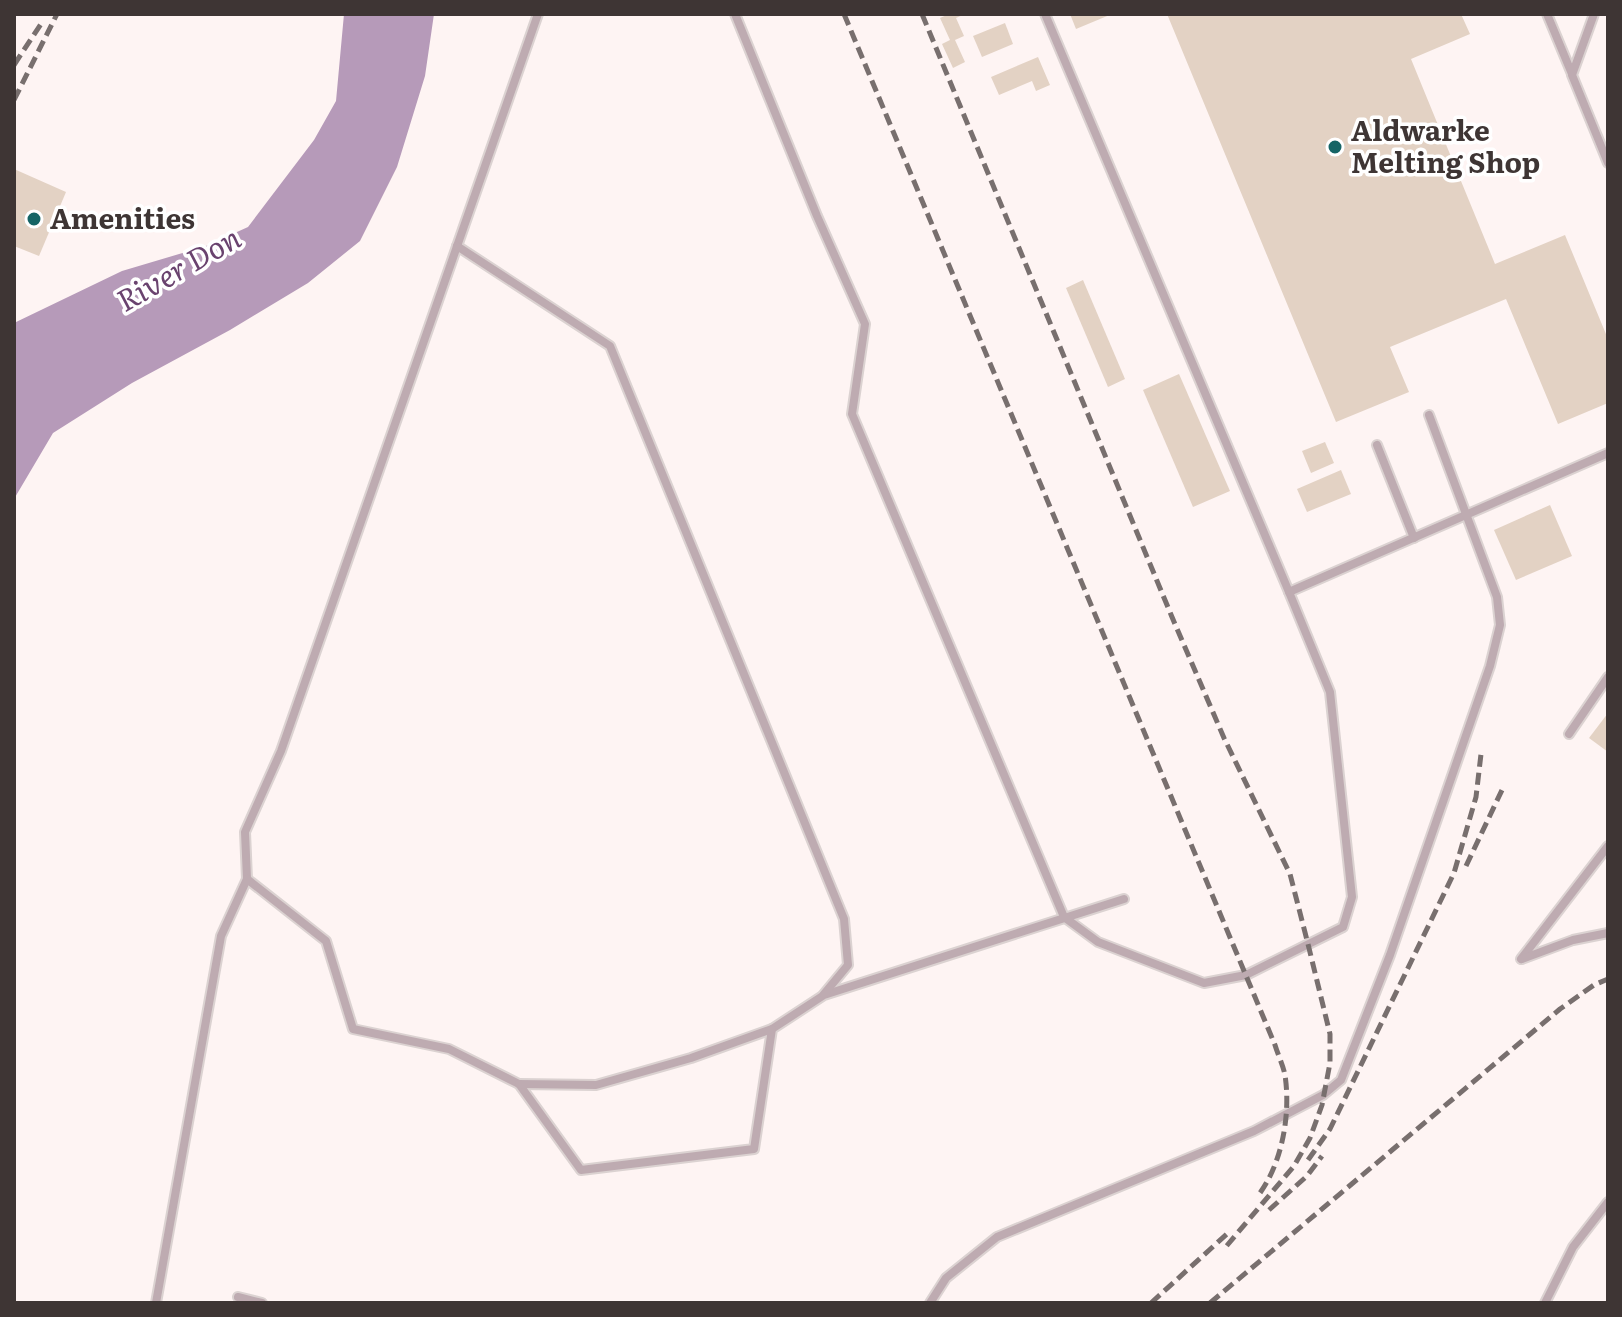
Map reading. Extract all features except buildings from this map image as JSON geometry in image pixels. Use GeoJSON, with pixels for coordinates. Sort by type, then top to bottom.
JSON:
{"type":"FeatureCollection","features":[{"type":"Feature","properties":{"kind":"lane"},"geometry":{"type":"LineString","coordinates":[[156,1303],[221,936],[247,879],[245,832],[281,751],[538,14]]}},
{"type":"Feature","properties":{"kind":"lane"},"geometry":{"type":"LineString","coordinates":[[735,14],[817,216],[865,324],[852,414],[1064,917],[1098,942],[1204,983],[1246,975],[1343,927],[1352,897],[1330,692],[1045,14]]}},
{"type":"Feature","properties":{"kind":"lane"},"geometry":{"type":"LineString","coordinates":[[1547,14],[1608,163]]}},
{"type":"Feature","properties":{"kind":"lane"},"geometry":{"type":"LineString","coordinates":[[1572,75],[1594,14]]}},
{"type":"Feature","properties":{"kind":"lane"},"geometry":{"type":"LineString","coordinates":[[457,246],[610,346],[844,919],[848,965],[824,995]]}},
{"type":"Feature","properties":{"kind":"lane"},"geometry":{"type":"LineString","coordinates":[[930,1303],[946,1278],[997,1237],[1254,1131],[1323,1095],[1341,1080],[1390,955],[1490,666],[1500,625],[1497,597],[1429,415]]}},
{"type":"Feature","properties":{"kind":"lane"},"geometry":{"type":"LineString","coordinates":[[1377,445],[1414,538]]}},
{"type":"Feature","properties":{"kind":"lane"},"geometry":{"type":"LineString","coordinates":[[1289,592],[1608,453]]}},
{"type":"Feature","properties":{"kind":"lane"},"geometry":{"type":"LineString","coordinates":[[1569,734],[1608,677]]}},
{"type":"Feature","properties":{"kind":"lane"},"geometry":{"type":"LineString","coordinates":[[1608,846],[1521,959],[1573,940],[1608,933]]}},
{"type":"Feature","properties":{"kind":"lane"},"geometry":{"type":"LineString","coordinates":[[247,879],[326,941],[353,1029],[449,1049],[519,1084],[596,1085],[691,1058],[772,1029],[824,995],[1124,899]]}},
{"type":"Feature","properties":{"kind":"lane"},"geometry":{"type":"LineString","coordinates":[[519,1084],[581,1170],[754,1149],[772,1029]]}},
{"type":"Feature","properties":{"kind":"lane"},"geometry":{"type":"LineString","coordinates":[[1545,1303],[1573,1247],[1608,1202]]}},
{"type":"Feature","properties":{"kind":"lane"},"geometry":{"type":"LineString","coordinates":[[238,1297],[262,1303]]}},
{"type":"Feature","properties":{"kind":"water","name":"River Don"},"geometry":{"type":"Polygon","coordinates":[[[344,14],[434,14],[425,76],[397,167],[360,241],[308,283],[132,383],[53,433],[14,499],[14,323],[122,271],[206,246],[248,227],[314,140],[336,101],[344,14]]]}},
{"type":"Feature","properties":{"kind":"railway"},"geometry":{"type":"LineString","coordinates":[[14,100],[57,14]]}},
{"type":"Feature","properties":{"kind":"railway"},"geometry":{"type":"LineString","coordinates":[[844,14],[1282,1064],[1287,1090],[1283,1139],[1273,1170],[1257,1197]]}},
{"type":"Feature","properties":{"kind":"railway"},"geometry":{"type":"LineString","coordinates":[[922,14],[1172,617],[1224,738],[1290,874],[1308,944],[1330,1034],[1330,1063],[1322,1105],[1310,1138],[1294,1166],[1224,1249]]}},
{"type":"Feature","properties":{"kind":"railway"},"geometry":{"type":"LineString","coordinates":[[14,65],[43,21]]}},
{"type":"Feature","properties":{"kind":"railway"},"geometry":{"type":"LineString","coordinates":[[1308,1160],[1330,1129],[1454,873],[1476,797],[1481,754]]}},
{"type":"Feature","properties":{"kind":"railway"},"geometry":{"type":"LineString","coordinates":[[1466,866],[1502,790]]}},
{"type":"Feature","properties":{"kind":"railway"},"geometry":{"type":"LineString","coordinates":[[1210,1303],[1560,1009],[1608,979]]}},
{"type":"Feature","properties":{"kind":"railway"},"geometry":{"type":"LineString","coordinates":[[1269,1210],[1307,1176],[1322,1156]]}},
{"type":"Feature","properties":{"kind":"railway"},"geometry":{"type":"LineString","coordinates":[[1151,1303],[1228,1233]]}},
{"type":"Feature","properties":{"kind":"place","name":"Aldwarke Melting Shop"},"geometry":{"type":"Point","coordinates":[1335,147]}},
{"type":"Feature","properties":{"kind":"place","name":"Amenities"},"geometry":{"type":"Point","coordinates":[34,219]}}]}
